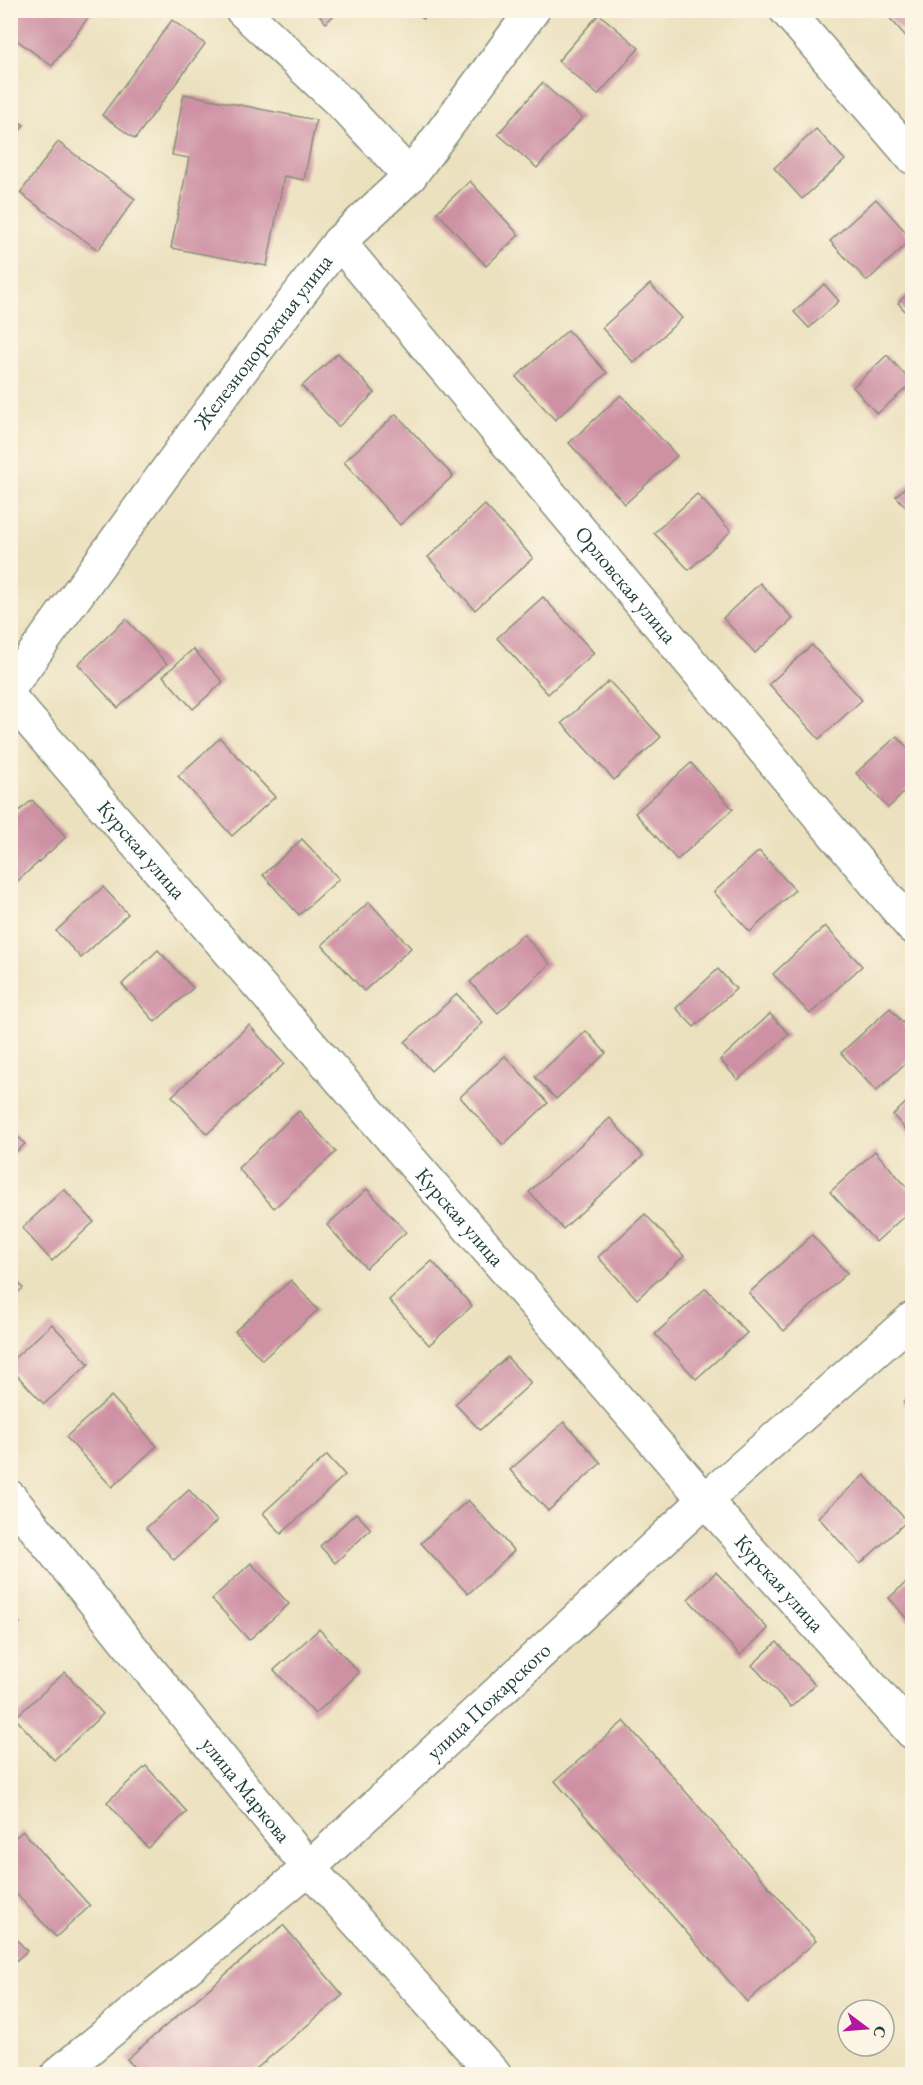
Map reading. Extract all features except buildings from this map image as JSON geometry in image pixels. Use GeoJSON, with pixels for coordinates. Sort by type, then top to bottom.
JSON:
{"type":"FeatureCollection","features":[{"type":"Feature","properties":{"kind":"street"},"geometry":{"type":"LineString","coordinates":[[242,10],[345,107],[410,176]]}},
{"type":"Feature","properties":{"kind":"street","name":"Железнодорожная улица"},"geometry":{"type":"LineString","coordinates":[[10,687],[207,415],[339,242],[410,176],[532,10]]}},
{"type":"Feature","properties":{"kind":"street"},"geometry":{"type":"LineString","coordinates":[[786,10],[912,157]]}},
{"type":"Feature","properties":{"kind":"street","name":"Орловская улица"},"geometry":{"type":"LineString","coordinates":[[339,242],[912,927]]}},
{"type":"Feature","properties":{"kind":"street","name":"Курская улица"},"geometry":{"type":"LineString","coordinates":[[10,698],[705,1500],[912,1732]]}},
{"type":"Feature","properties":{"kind":"street","name":"улица Пожарского"},"geometry":{"type":"LineString","coordinates":[[58,2074],[309,1868],[705,1500],[912,1319]]}},
{"type":"Feature","properties":{"kind":"street","name":"улица Маркова"},"geometry":{"type":"LineString","coordinates":[[10,1497],[309,1868],[494,2074]]}}]}
